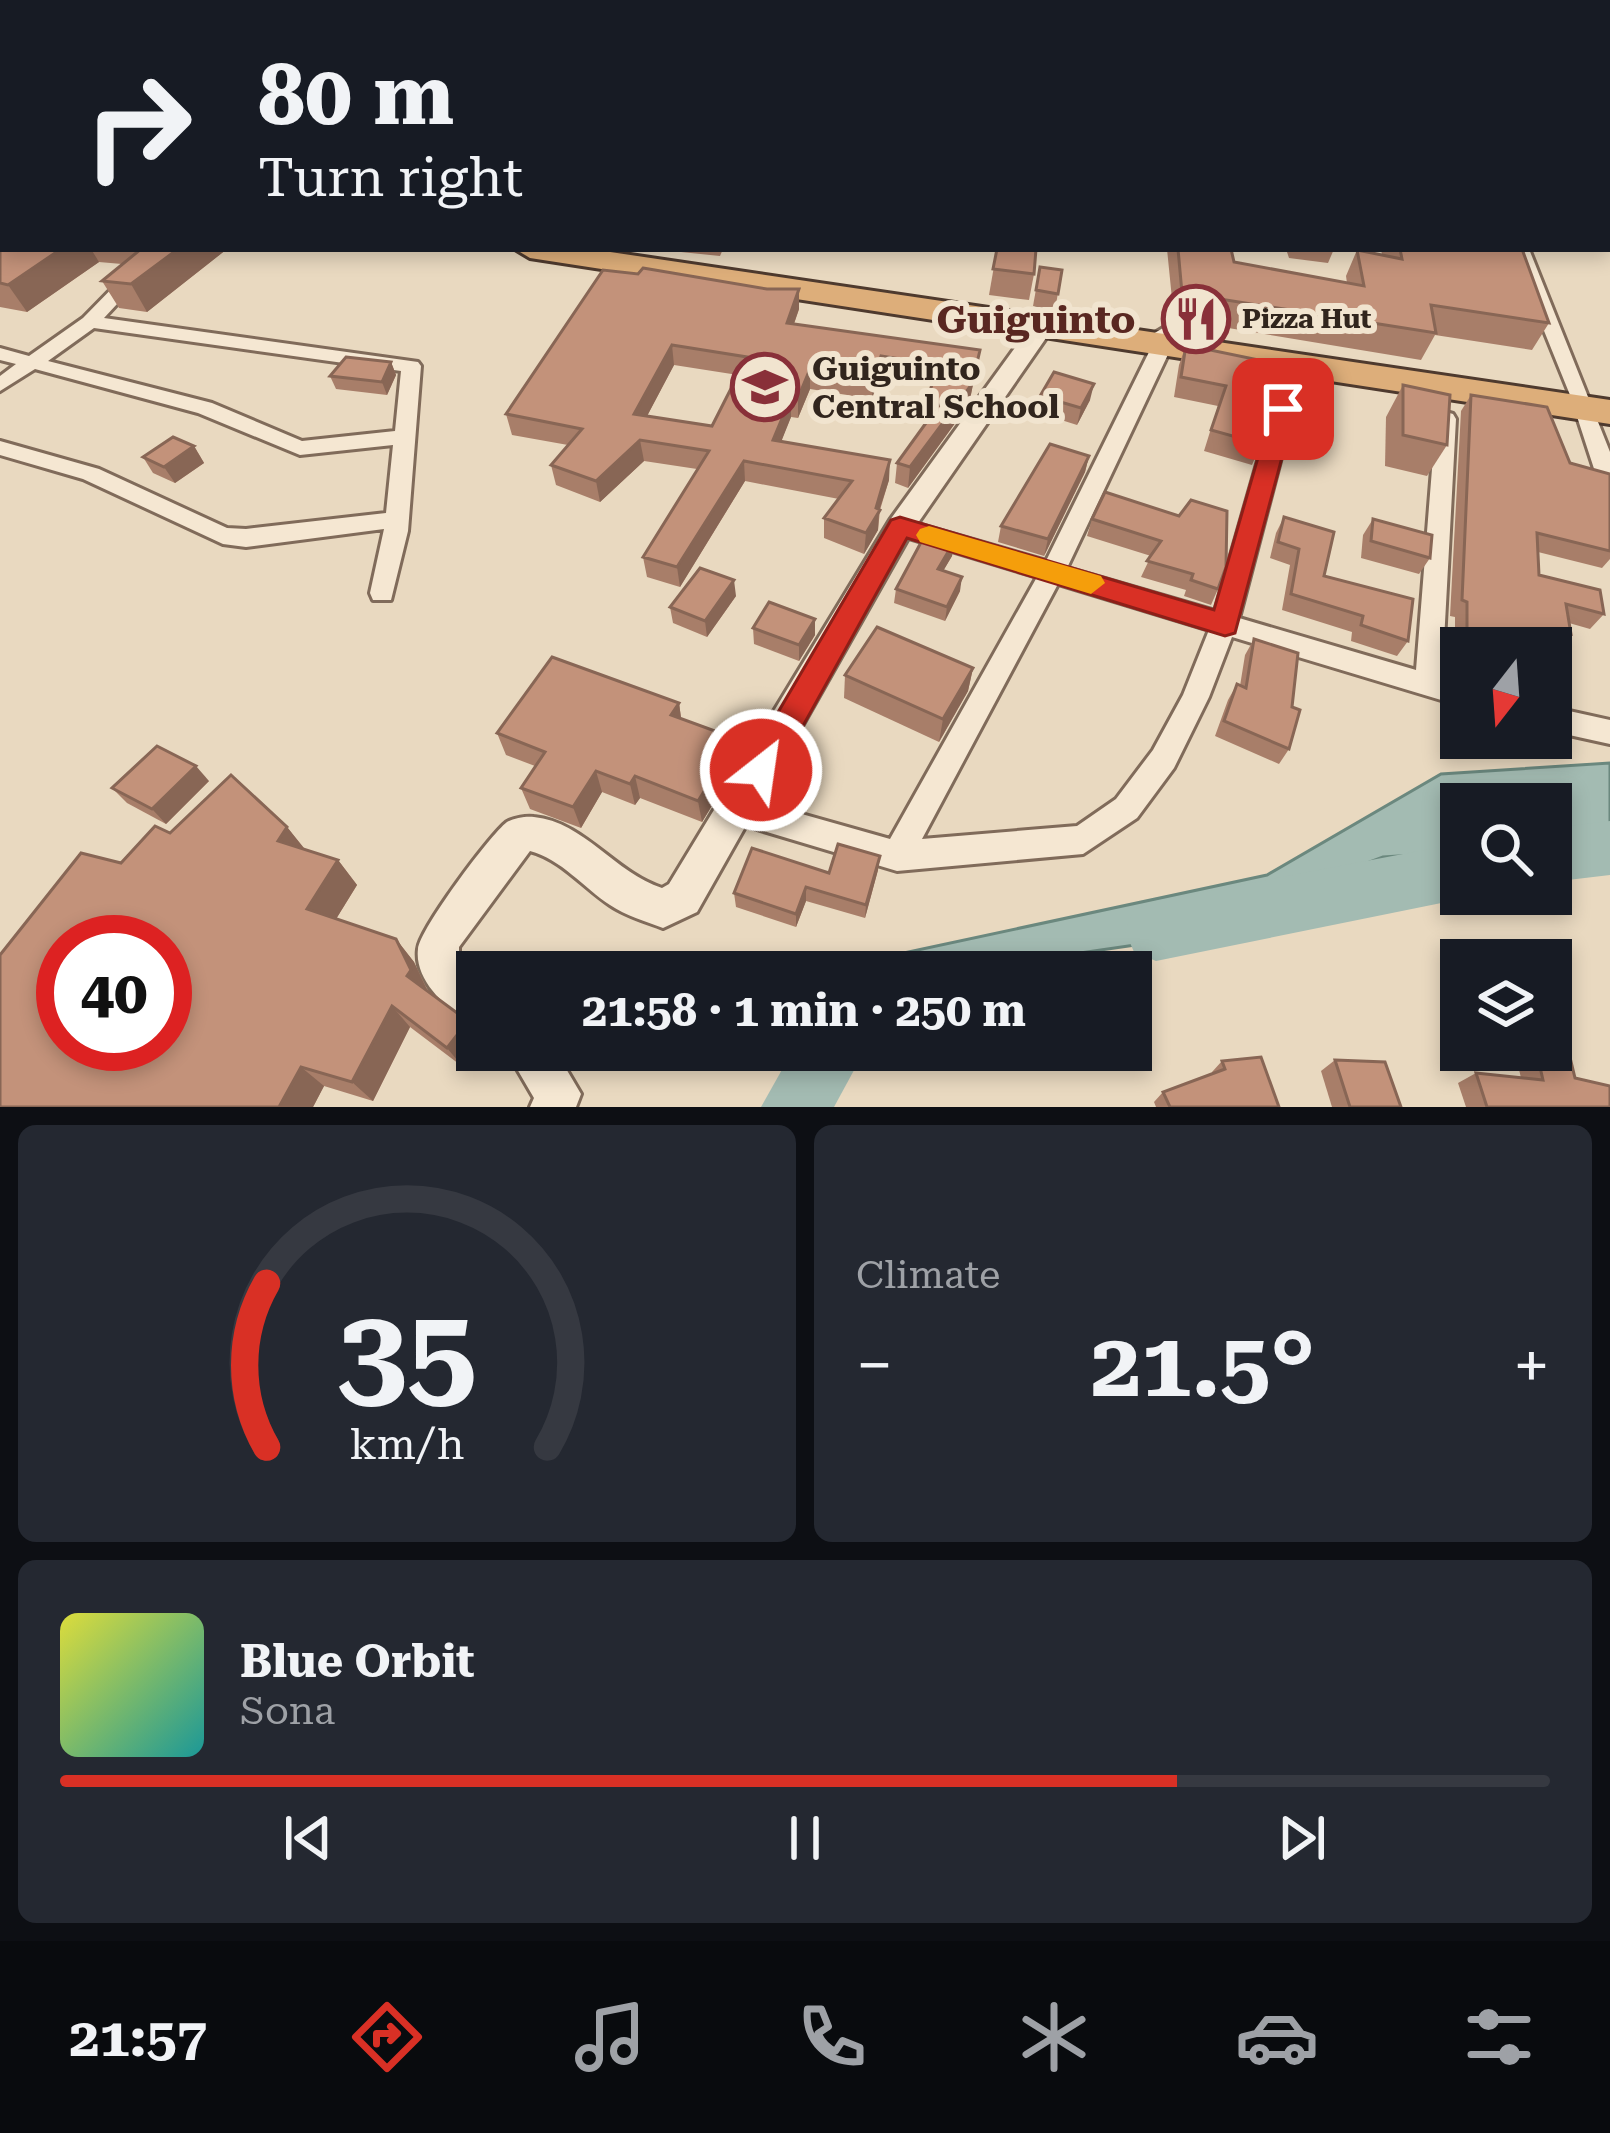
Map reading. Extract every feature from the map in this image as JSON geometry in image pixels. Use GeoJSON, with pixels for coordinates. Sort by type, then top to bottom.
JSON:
{"type":"FeatureCollection","features":[{"type":"Feature","properties":{"kind":"highway"},"geometry":{"type":"LineString","coordinates":[[551,252],[1596,404]]}},
{"type":"Feature","properties":{"kind":"highway"},"geometry":{"type":"LineString","coordinates":[[623,252],[1038,321]]}},
{"type":"Feature","properties":{"kind":"highway"},"geometry":{"type":"LineString","coordinates":[[1162,340],[1295,366],[1444,382]]}},
{"type":"Feature","properties":{"kind":"street"},"geometry":{"type":"LineString","coordinates":[[1521,252],[1596,404],[1610,484]]}},
{"type":"Feature","properties":{"kind":"street"},"geometry":{"type":"LineString","coordinates":[[0,385],[90,322],[135,274]]}},
{"type":"Feature","properties":{"kind":"street"},"geometry":{"type":"LineString","coordinates":[[456,984],[438,967],[435,955],[441,938],[520,835],[535,832],[551,839],[631,896],[664,908],[683,898],[900,527],[1034,338],[1038,321]]}},
{"type":"Feature","properties":{"kind":"street"},"geometry":{"type":"LineString","coordinates":[[90,322],[402,362],[413,372],[382,593]]}},
{"type":"Feature","properties":{"kind":"street"},"geometry":{"type":"LineString","coordinates":[[897,856],[1053,572],[1162,340]]}},
{"type":"Feature","properties":{"kind":"street"},"geometry":{"type":"LineString","coordinates":[[0,353],[206,408],[300,448],[401,437]]}},
{"type":"Feature","properties":{"kind":"street"},"geometry":{"type":"LineString","coordinates":[[738,810],[897,856],[1083,840],[1111,827],[1175,742],[1225,625],[1295,366]]}},
{"type":"Feature","properties":{"kind":"street"},"geometry":{"type":"LineString","coordinates":[[1428,686],[1444,382]]}},
{"type":"Feature","properties":{"kind":"street"},"geometry":{"type":"LineString","coordinates":[[0,448],[91,474],[223,536],[246,538],[394,520]]}},
{"type":"Feature","properties":{"kind":"street"},"geometry":{"type":"LineString","coordinates":[[900,527],[1440,689]]}},
{"type":"Feature","properties":{"kind":"street"},"geometry":{"type":"LineString","coordinates":[[1572,724],[1610,732]]}},
{"type":"Feature","properties":{"kind":"street"},"geometry":{"type":"LineString","coordinates":[[543,1071],[559,1094],[553,1107]]}},
{"type":"Feature","properties":{"kind":"shaded area"},"geometry":{"type":"Polygon","coordinates":[[[1610,763],[1610,837],[1572,843],[1572,783],[1440,783],[1440,853],[1383,857],[1156,942],[1094,951],[913,951],[1267,875],[1441,774],[1610,763]]]}},
{"type":"Feature","properties":{"kind":"pier"},"geometry":{"type":"Polygon","coordinates":[[[704,1071],[764,1071],[771,1078],[743,1107],[701,1107],[687,1093],[704,1071]]]}},
{"type":"Feature","properties":{"kind":"building"},"geometry":{"type":"Polygon","coordinates":[[[0,252],[57,252],[8,285],[0,283],[0,252]]]}},
{"type":"Feature","properties":{"kind":"building"},"geometry":{"type":"Polygon","coordinates":[[[137,252],[174,252],[131,284],[102,281],[137,252]]]}},
{"type":"Feature","properties":{"kind":"building"},"geometry":{"type":"Polygon","coordinates":[[[996,252],[1036,252],[1034,274],[993,269],[996,252]]]}},
{"type":"Feature","properties":{"kind":"building"},"geometry":{"type":"Polygon","coordinates":[[[1178,252],[1232,252],[1234,262],[1364,286],[1357,252],[1402,259],[1401,252],[1523,252],[1549,323],[1431,305],[1436,333],[1182,293],[1178,252]]]}},
{"type":"Feature","properties":{"kind":"building"},"geometry":{"type":"Polygon","coordinates":[[[1040,267],[1062,270],[1058,294],[1036,290],[1040,267]]]}},
{"type":"Feature","properties":{"kind":"building"},"geometry":{"type":"Polygon","coordinates":[[[643,268],[767,289],[799,289],[787,323],[980,350],[972,384],[910,467],[897,463],[939,405],[927,403],[937,365],[881,356],[873,379],[810,369],[798,398],[791,397],[773,440],[890,460],[876,508],[880,510],[866,533],[824,518],[852,481],[744,461],[677,567],[643,557],[709,451],[640,440],[596,481],[551,465],[582,429],[506,414],[603,270],[638,274],[643,268]],[[672,345],[634,414],[712,426],[747,357],[672,345]]]}},
{"type":"Feature","properties":{"kind":"building"},"geometry":{"type":"Polygon","coordinates":[[[1186,345],[1273,363],[1275,394],[1261,444],[1211,430],[1226,386],[1181,377],[1186,345]]]}},
{"type":"Feature","properties":{"kind":"building"},"geometry":{"type":"Polygon","coordinates":[[[346,357],[391,362],[382,382],[330,376],[346,357]]]}},
{"type":"Feature","properties":{"kind":"building"},"geometry":{"type":"Polygon","coordinates":[[[1054,372],[1094,384],[1081,408],[1040,396],[1054,372]]]}},
{"type":"Feature","properties":{"kind":"building"},"geometry":{"type":"Polygon","coordinates":[[[1403,385],[1450,395],[1447,445],[1403,435],[1403,385]]]}},
{"type":"Feature","properties":{"kind":"building"},"geometry":{"type":"Polygon","coordinates":[[[1471,395],[1547,407],[1570,463],[1610,474],[1610,551],[1537,533],[1539,575],[1600,590],[1604,614],[1566,604],[1570,627],[1467,627],[1467,602],[1462,600],[1471,395]]]}},
{"type":"Feature","properties":{"kind":"building"},"geometry":{"type":"Polygon","coordinates":[[[173,437],[194,446],[164,467],[143,457],[173,437]]]}},
{"type":"Feature","properties":{"kind":"building"},"geometry":{"type":"Polygon","coordinates":[[[1050,444],[1089,456],[1048,539],[1001,526],[1050,444]]]}},
{"type":"Feature","properties":{"kind":"building"},"geometry":{"type":"Polygon","coordinates":[[[1105,492],[1179,516],[1191,500],[1227,511],[1226,567],[1218,589],[1191,580],[1193,574],[1147,561],[1161,541],[1092,519],[1105,492]]]}},
{"type":"Feature","properties":{"kind":"building"},"geometry":{"type":"Polygon","coordinates":[[[1284,517],[1334,532],[1324,576],[1413,599],[1408,641],[1361,625],[1363,616],[1291,594],[1299,549],[1278,542],[1284,517]]]}},
{"type":"Feature","properties":{"kind":"building"},"geometry":{"type":"Polygon","coordinates":[[[1373,519],[1432,535],[1430,558],[1371,541],[1373,519]]]}},
{"type":"Feature","properties":{"kind":"building"},"geometry":{"type":"Polygon","coordinates":[[[926,533],[954,542],[938,569],[962,577],[947,607],[896,589],[926,533]]]}},
{"type":"Feature","properties":{"kind":"building"},"geometry":{"type":"Polygon","coordinates":[[[700,568],[734,580],[705,621],[670,607],[700,568]]]}},
{"type":"Feature","properties":{"kind":"building"},"geometry":{"type":"Polygon","coordinates":[[[769,602],[815,619],[799,645],[753,628],[769,602]]]}},
{"type":"Feature","properties":{"kind":"building"},"geometry":{"type":"Polygon","coordinates":[[[877,627],[973,668],[943,719],[845,675],[877,627]]]}},
{"type":"Feature","properties":{"kind":"building"},"geometry":{"type":"Polygon","coordinates":[[[1254,639],[1298,653],[1292,707],[1300,710],[1289,749],[1224,721],[1237,684],[1246,688],[1254,639]]]}},
{"type":"Feature","properties":{"kind":"building"},"geometry":{"type":"Polygon","coordinates":[[[552,657],[679,703],[671,715],[737,739],[698,801],[635,776],[630,784],[596,771],[573,807],[521,788],[545,752],[497,733],[552,657]]]}},
{"type":"Feature","properties":{"kind":"building"},"geometry":{"type":"Polygon","coordinates":[[[157,746],[196,766],[152,809],[112,788],[157,746]]]}},
{"type":"Feature","properties":{"kind":"building"},"geometry":{"type":"Polygon","coordinates":[[[231,775],[287,827],[278,841],[338,860],[307,909],[396,939],[411,970],[407,976],[456,1012],[456,1036],[447,1048],[392,1006],[352,1082],[301,1067],[279,1107],[0,1107],[0,955],[81,853],[121,863],[155,826],[170,833],[231,775]]]}},
{"type":"Feature","properties":{"kind":"building"},"geometry":{"type":"Polygon","coordinates":[[[838,844],[880,856],[866,905],[806,887],[796,914],[734,893],[752,848],[829,873],[838,844]]]}},
{"type":"Feature","properties":{"kind":"building"},"geometry":{"type":"Polygon","coordinates":[[[1261,1057],[1279,1107],[1170,1107],[1163,1092],[1225,1069],[1222,1061],[1261,1057]]]}},
{"type":"Feature","properties":{"kind":"building"},"geometry":{"type":"Polygon","coordinates":[[[1335,1060],[1385,1062],[1401,1107],[1350,1107],[1335,1060]]]}},
{"type":"Feature","properties":{"kind":"building"},"geometry":{"type":"Polygon","coordinates":[[[1572,1066],[1575,1078],[1610,1086],[1610,1107],[1487,1107],[1476,1073],[1543,1080],[1541,1071],[1572,1071],[1572,1066]]]}},
{"type":"Feature","properties":{"kind":"waterway"},"geometry":{"type":"LineString","coordinates":[[1572,853],[1610,848]]}},
{"type":"Feature","properties":{"kind":"waterway"},"geometry":{"type":"LineString","coordinates":[[1156,931],[1440,875]]}},
{"type":"Feature","properties":{"kind":"waterway"},"geometry":{"type":"LineString","coordinates":[[795,1107],[818,1071]]}},
{"type":"Feature","properties":{"kind":"slow traffic"},"geometry":{"type":"LineString","coordinates":[[929,535],[1091,583]]}},
{"type":"Feature","properties":{"kind":"place","name":"Pizza Hut"},"geometry":{"type":"Point","coordinates":[1196,319]}},
{"type":"Feature","properties":{"kind":"place","name":"Guiguinto Central School"},"geometry":{"type":"Point","coordinates":[765,387]}},
{"type":"Feature","properties":{"kind":"district","name":"Guiguinto"},"geometry":{"type":"Point","coordinates":[1036,320]}},
{"type":"Feature","properties":{"kind":"route"},"geometry":{"type":"LineString","coordinates":[[761,770],[900,527],[1225,625],[1283,409]]}}]}
